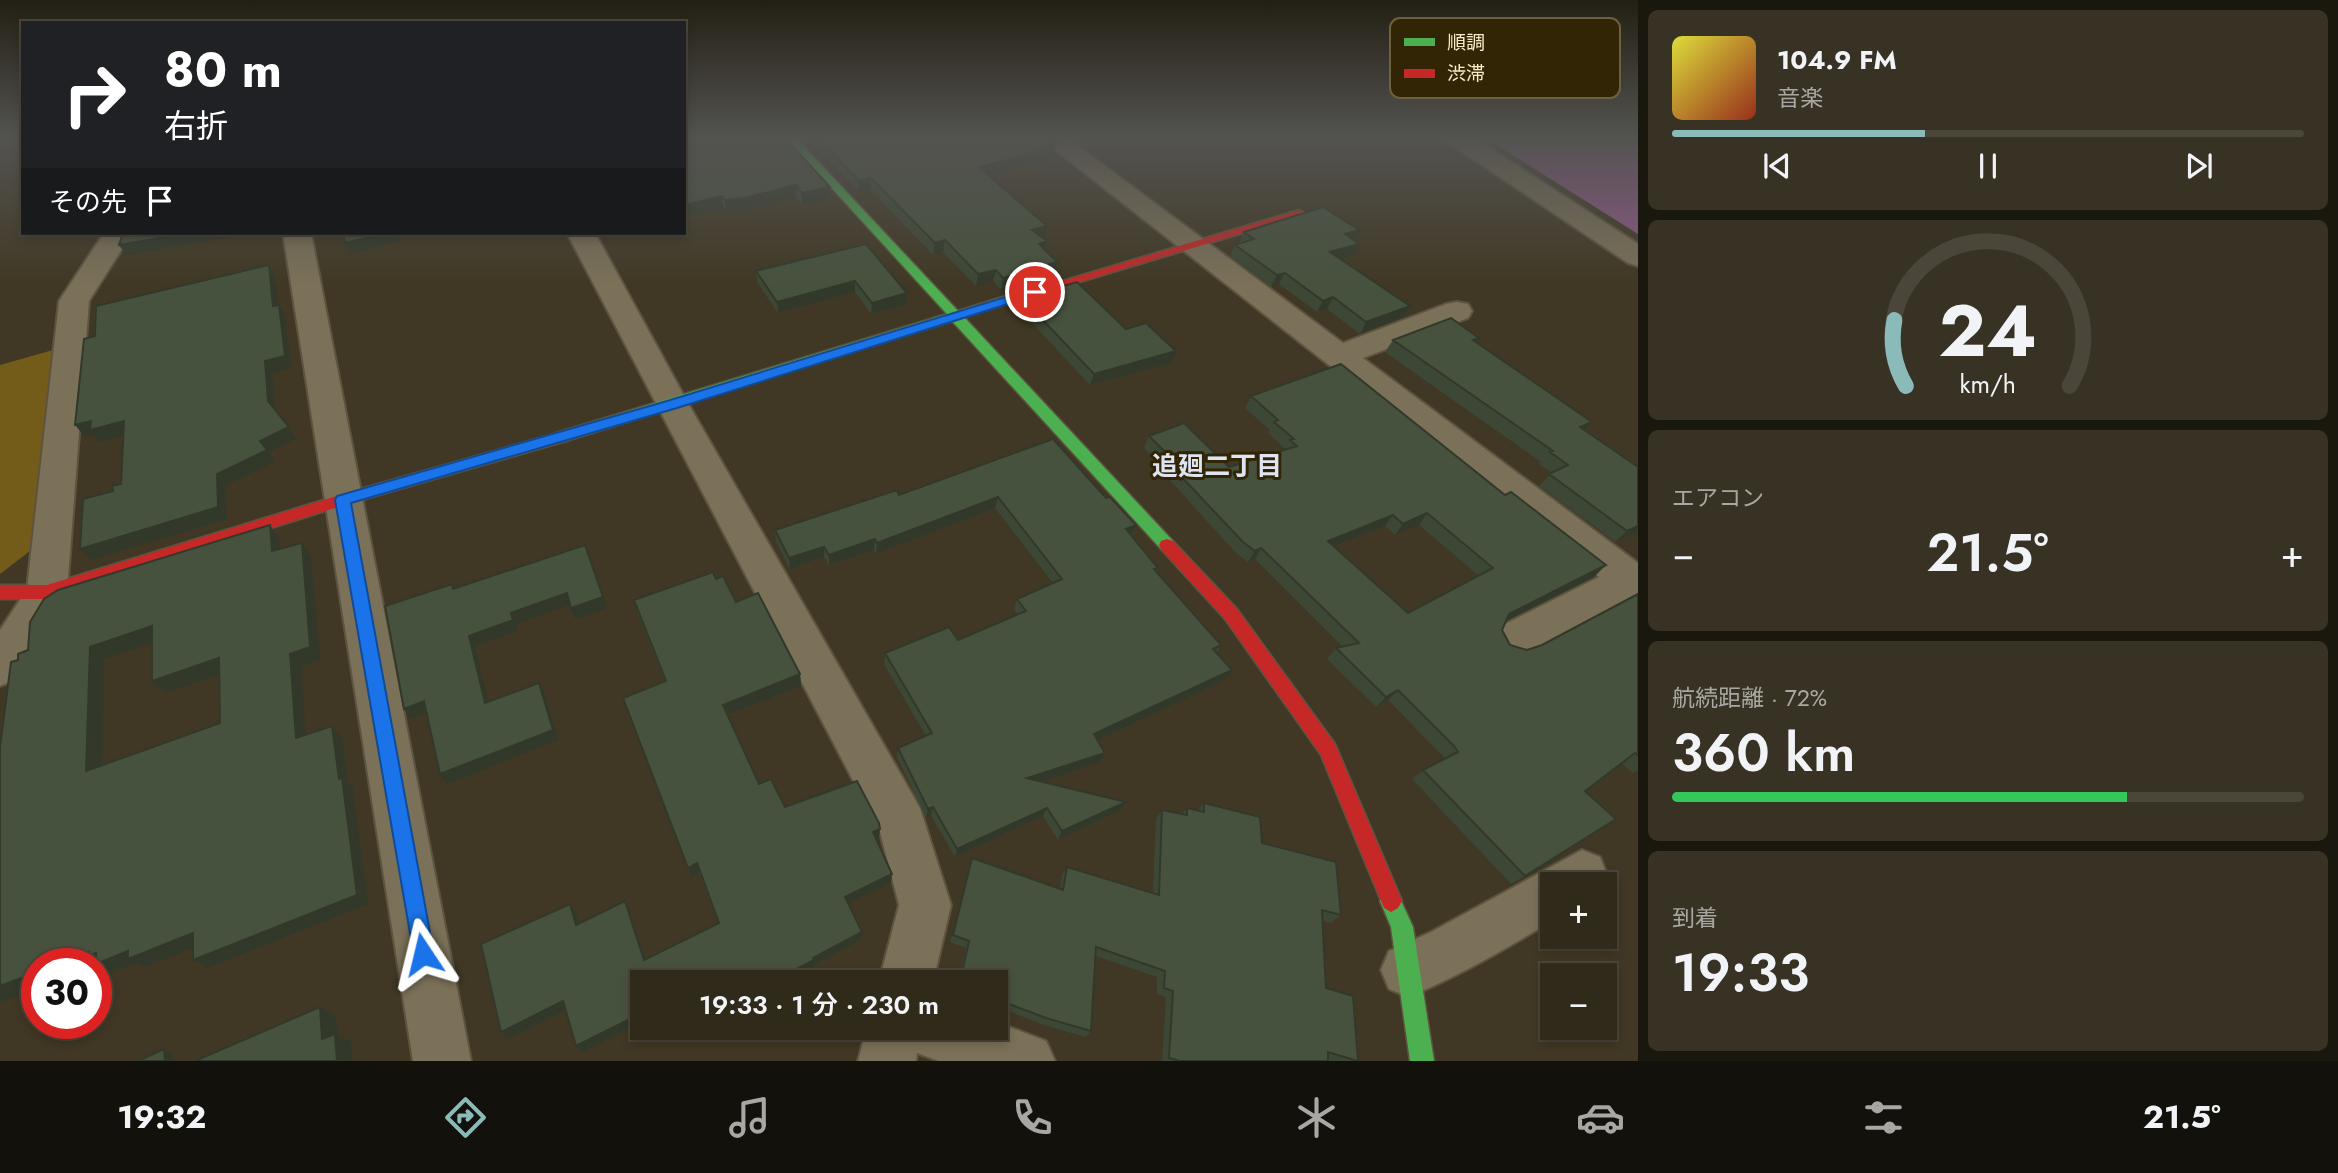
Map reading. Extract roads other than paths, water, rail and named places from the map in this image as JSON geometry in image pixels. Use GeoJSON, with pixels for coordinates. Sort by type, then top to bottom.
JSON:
{"type":"FeatureCollection","features":[{"type":"Feature","properties":{"kind":"street"},"geometry":{"type":"LineString","coordinates":[[837,188],[1231,614],[1328,750],[1402,927],[1422,1061]]}},
{"type":"Feature","properties":{"kind":"street"},"geometry":{"type":"LineString","coordinates":[[1117,188],[1635,582],[1514,640]]}},
{"type":"Feature","properties":{"kind":"street"},"geometry":{"type":"LineString","coordinates":[[1533,188],[1638,257]]}},
{"type":"Feature","properties":{"kind":"street"},"geometry":{"type":"LineString","coordinates":[[0,592],[47,592],[343,500],[672,405],[957,315],[1299,213]]}},
{"type":"Feature","properties":{"kind":"street"},"geometry":{"type":"LineString","coordinates":[[0,667],[47,592],[74,301],[117,235]]}},
{"type":"Feature","properties":{"kind":"street"},"geometry":{"type":"LineString","coordinates":[[297,235],[442,1061]]}},
{"type":"Feature","properties":{"kind":"street"},"geometry":{"type":"LineString","coordinates":[[582,235],[672,405],[903,825],[925,905],[909,970]]}},
{"type":"Feature","properties":{"kind":"street"},"geometry":{"type":"LineString","coordinates":[[1339,356],[1457,311]]}},
{"type":"Feature","properties":{"kind":"street"},"geometry":{"type":"LineString","coordinates":[[1408,970],[1450,951],[1540,899]]}},
{"type":"Feature","properties":{"kind":"street"},"geometry":{"type":"LineString","coordinates":[[887,1061],[892,1040]]}},
{"type":"Feature","properties":{"kind":"street"},"geometry":{"type":"LineString","coordinates":[[962,1040],[1026,1061]]}},
{"type":"Feature","properties":{"kind":"district","name":"追廻二丁目"},"geometry":{"type":"Point","coordinates":[1217,466]}}]}
